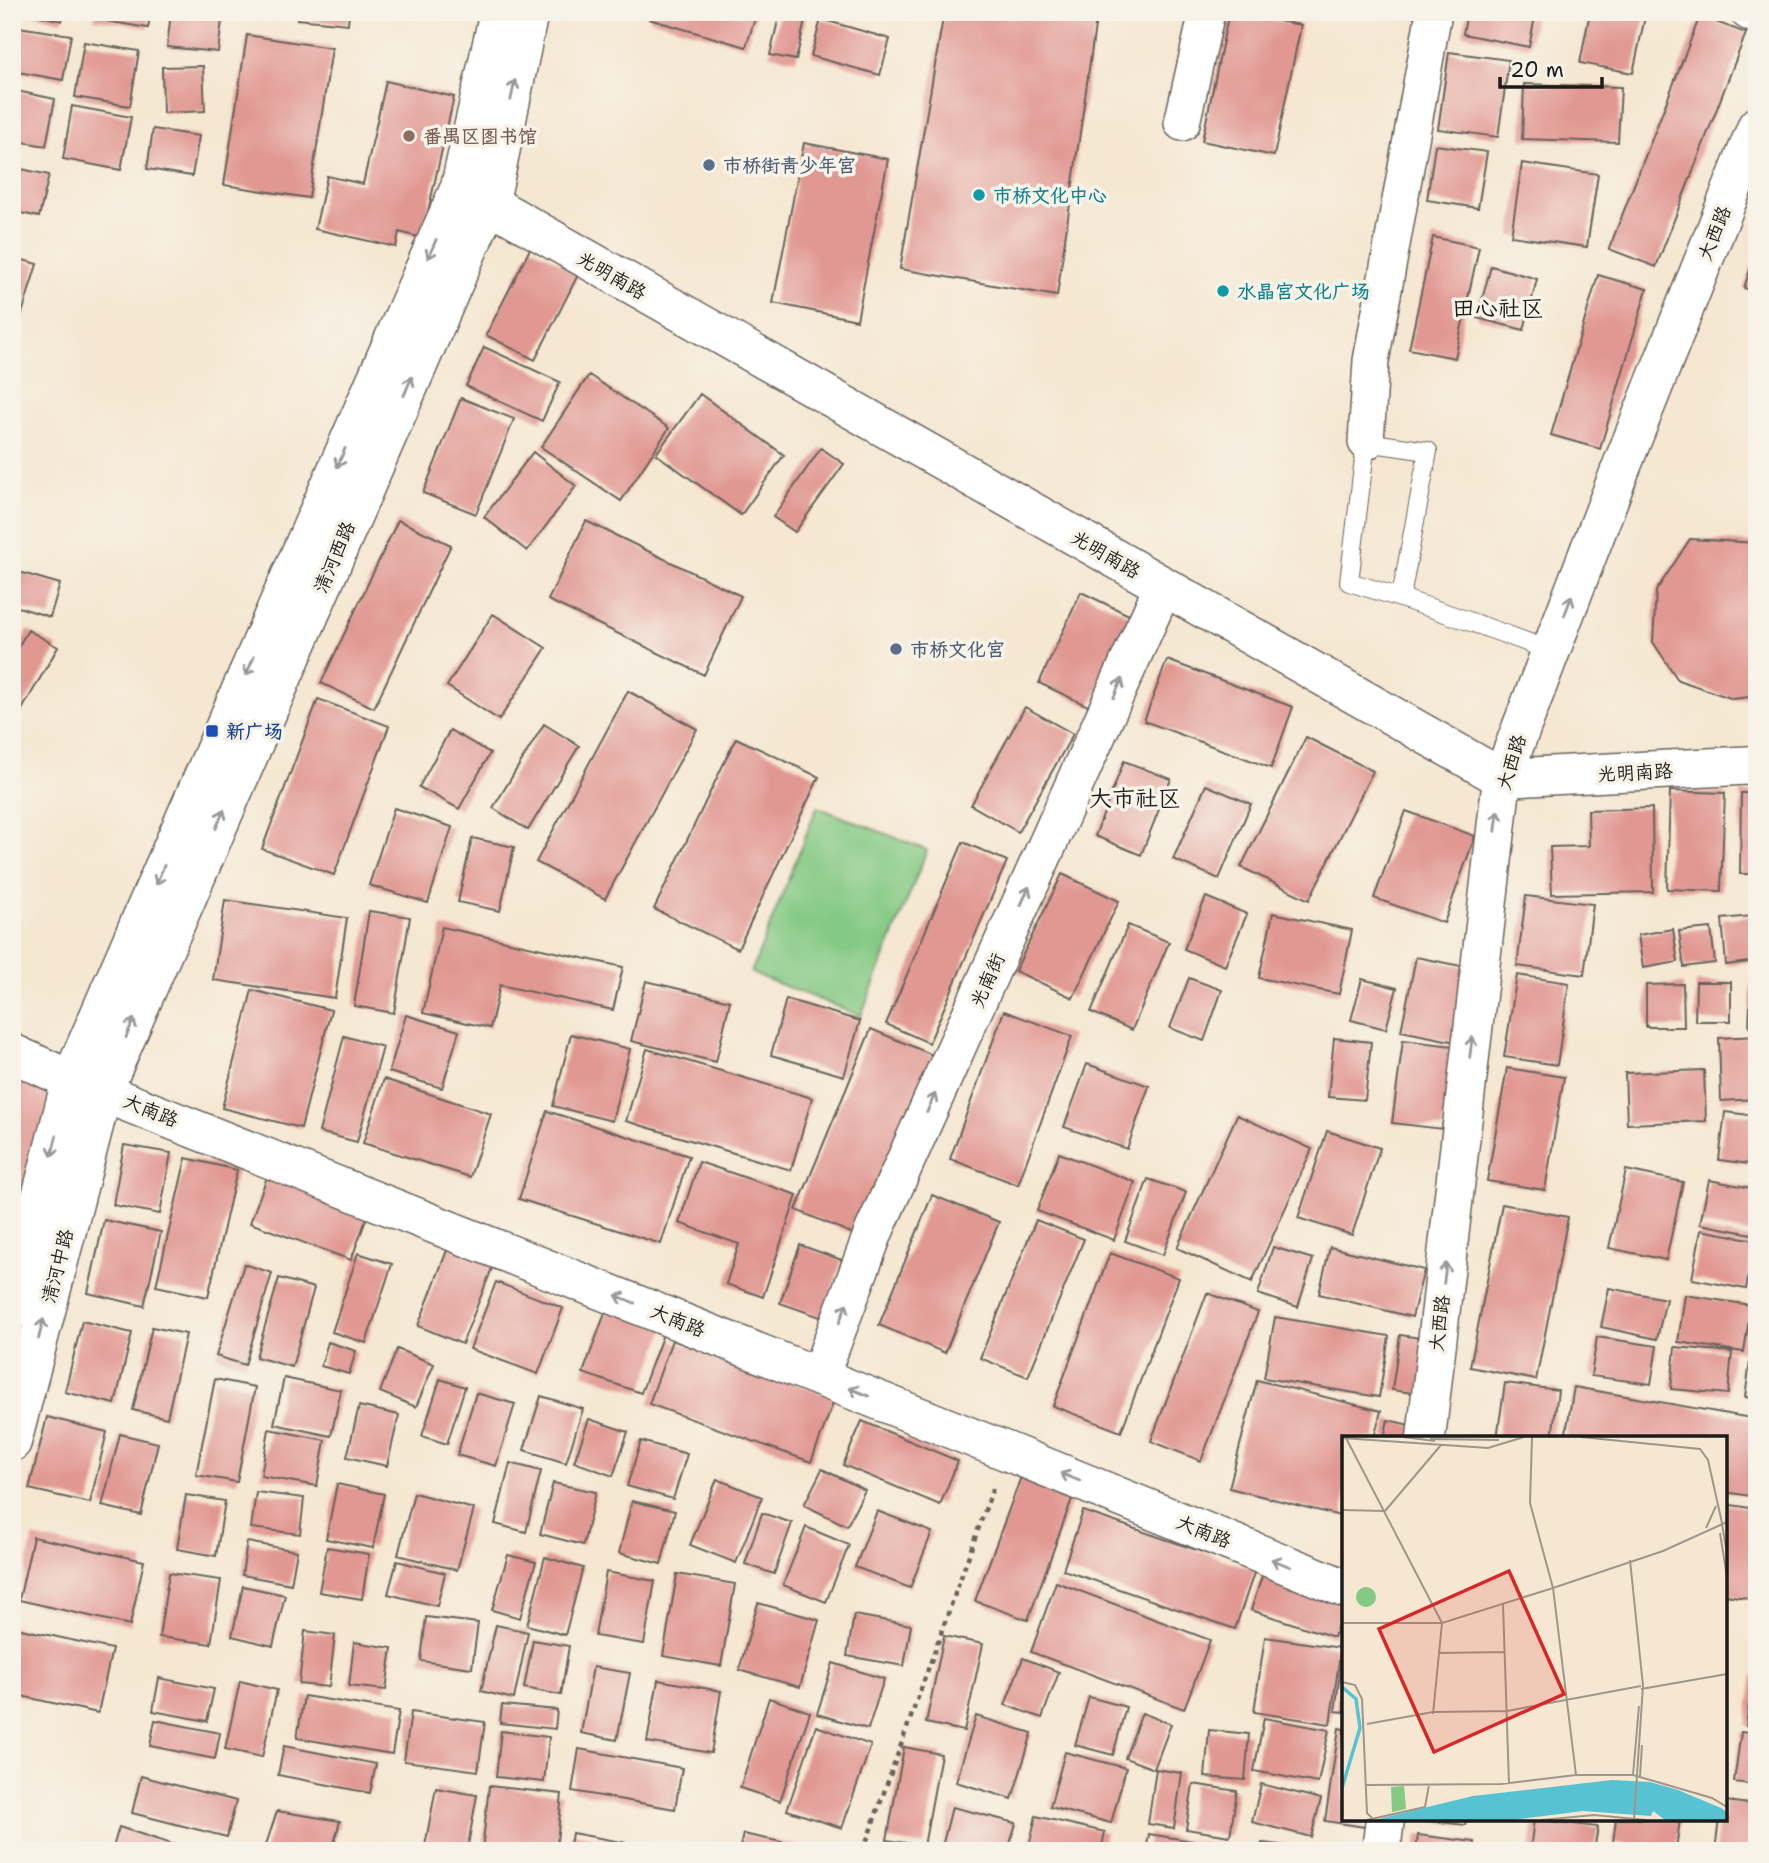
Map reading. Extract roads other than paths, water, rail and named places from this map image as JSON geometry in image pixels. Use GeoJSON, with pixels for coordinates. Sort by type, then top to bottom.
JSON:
{"type":"FeatureCollection","features":[{"type":"Feature","properties":{"kind":"street","name":"清河西路"},"geometry":{"type":"LineString","coordinates":[[474,196],[499,12]]}},
{"type":"Feature","properties":{"kind":"street","name":"清河西路"},"geometry":{"type":"LineString","coordinates":[[87,1085],[474,196],[529,12]]}},
{"type":"Feature","properties":{"kind":"street"},"geometry":{"type":"LineString","coordinates":[[1182,123],[1207,12]]}},
{"type":"Feature","properties":{"kind":"street"},"geometry":{"type":"LineString","coordinates":[[1366,442],[1371,361],[1433,12]]}},
{"type":"Feature","properties":{"kind":"street"},"geometry":{"type":"LineString","coordinates":[[1748,12],[1757,16]]}},
{"type":"Feature","properties":{"kind":"street","name":"大西路"},"geometry":{"type":"LineString","coordinates":[[1426,1436],[1502,779],[1757,126]]}},
{"type":"Feature","properties":{"kind":"street","name":"光明南路"},"geometry":{"type":"LineString","coordinates":[[474,196],[1502,779],[1757,765]]}},
{"type":"Feature","properties":{"kind":"street","name":"光南街"},"geometry":{"type":"LineString","coordinates":[[819,1377],[874,1231],[1163,587]]}},
{"type":"Feature","properties":{"kind":"street","name":"大南路"},"geometry":{"type":"LineString","coordinates":[[12,1053],[1342,1587]]}},
{"type":"Feature","properties":{"kind":"street","name":"清河中路"},"geometry":{"type":"LineString","coordinates":[[12,1310],[87,1085]]}},
{"type":"Feature","properties":{"kind":"street","name":"清河中路"},"geometry":{"type":"LineString","coordinates":[[12,1442],[87,1085]]}},
{"type":"Feature","properties":{"kind":"street"},"geometry":{"type":"LineString","coordinates":[[1381,1851],[1385,1821]]}},
{"type":"Feature","properties":{"kind":"lane"},"geometry":{"type":"LineString","coordinates":[[1401,597],[1428,451],[1366,442],[1349,582],[1401,597],[1551,651]]}},
{"type":"Feature","properties":{"kind":"place","name":"番禺区图书馆"},"geometry":{"type":"Point","coordinates":[409,136]}},
{"type":"Feature","properties":{"kind":"place","name":"市桥街青少年宫"},"geometry":{"type":"Point","coordinates":[709,165]}},
{"type":"Feature","properties":{"kind":"place","name":"市桥文化中心"},"geometry":{"type":"Point","coordinates":[979,195]}},
{"type":"Feature","properties":{"kind":"place","name":"水晶宫文化广场"},"geometry":{"type":"Point","coordinates":[1223,291]}},
{"type":"Feature","properties":{"kind":"place","name":"市桥文化宫"},"geometry":{"type":"Point","coordinates":[896,649]}},
{"type":"Feature","properties":{"kind":"place","name":"新广场"},"geometry":{"type":"Point","coordinates":[212,731]}},
{"type":"Feature","properties":{"kind":"district","name":"田心社区"},"geometry":{"type":"Point","coordinates":[1498,308]}},
{"type":"Feature","properties":{"kind":"district","name":"大市社区"},"geometry":{"type":"Point","coordinates":[1135,798]}}]}
